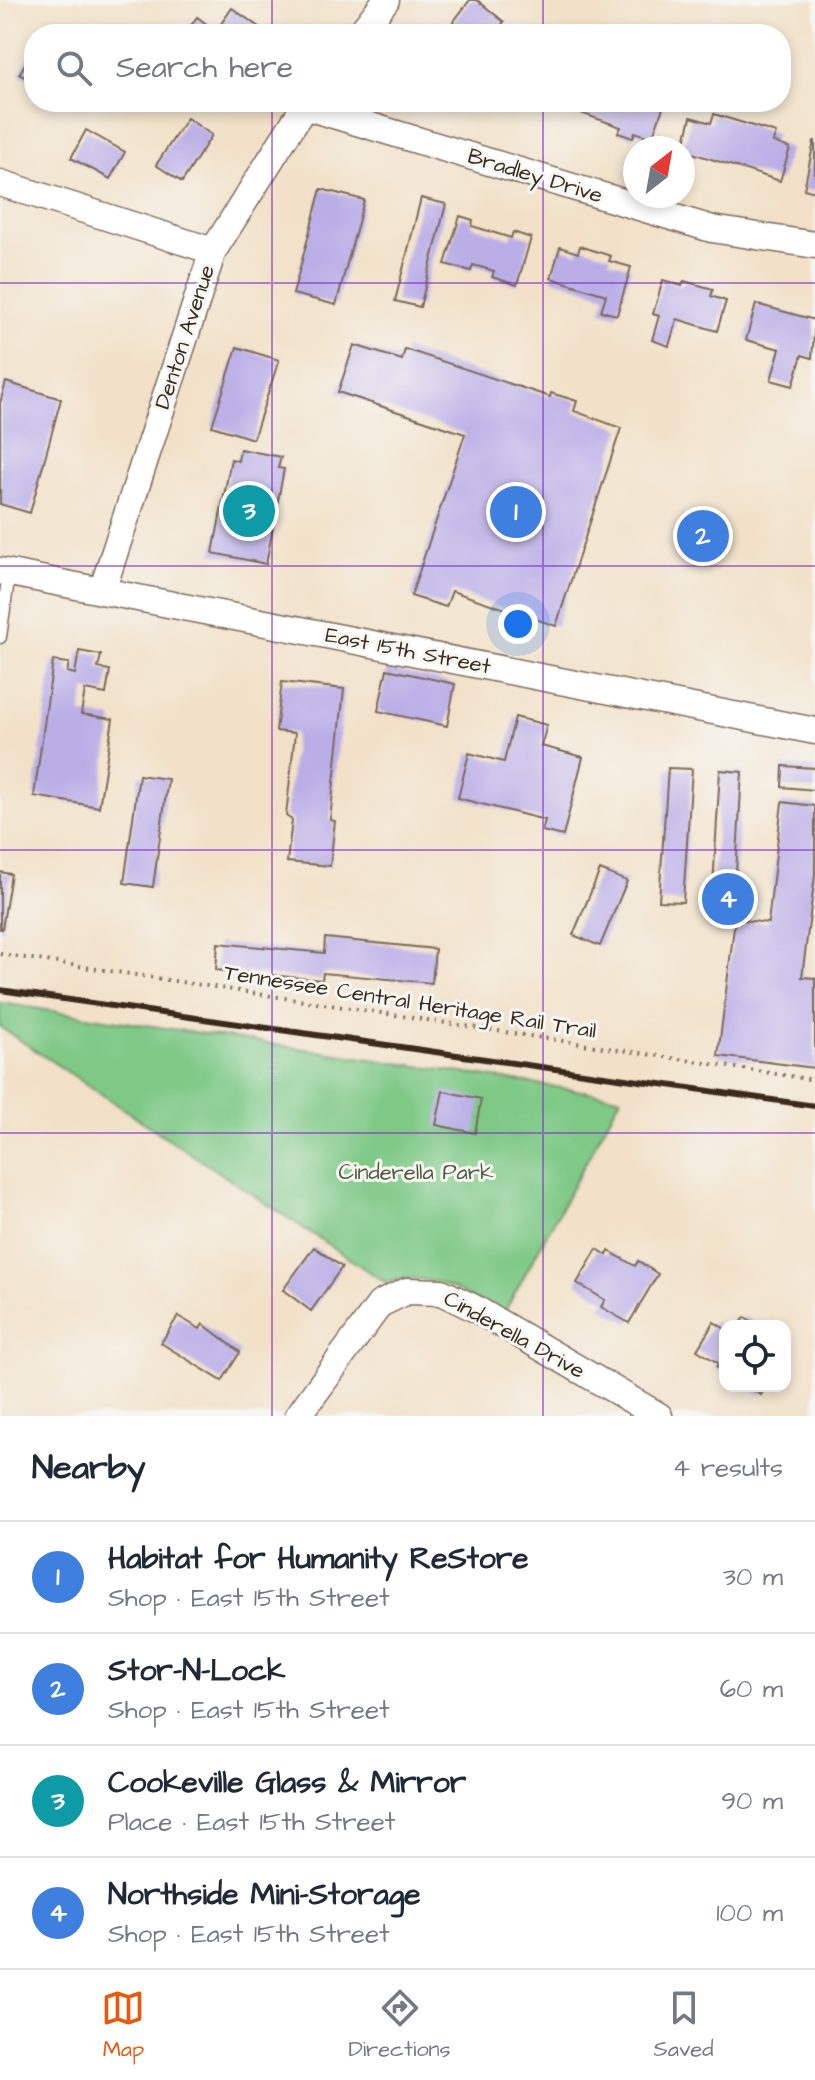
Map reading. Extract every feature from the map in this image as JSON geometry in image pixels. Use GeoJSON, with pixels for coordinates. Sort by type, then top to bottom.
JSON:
{"type":"FeatureCollection","features":[{"type":"Feature","properties":{"kind":"street"},"geometry":{"type":"LineString","coordinates":[[368,24],[386,0]]}},
{"type":"Feature","properties":{"kind":"street","name":"Denton Avenue"},"geometry":{"type":"LineString","coordinates":[[102,591],[213,251],[301,112]]}},
{"type":"Feature","properties":{"kind":"street","name":"Bradley Drive"},"geometry":{"type":"LineString","coordinates":[[332,112],[712,229],[815,245]]}},
{"type":"Feature","properties":{"kind":"street"},"geometry":{"type":"LineString","coordinates":[[0,183],[213,251]]}},
{"type":"Feature","properties":{"kind":"street","name":"East 15th Street"},"geometry":{"type":"LineString","coordinates":[[5,572],[815,731]]}},
{"type":"Feature","properties":{"kind":"street","name":"Cinderella Drive"},"geometry":{"type":"LineString","coordinates":[[298,1416],[380,1304],[407,1291],[441,1292],[474,1308],[659,1416]]}},
{"type":"Feature","properties":{"kind":"lane"},"geometry":{"type":"LineString","coordinates":[[0,637],[5,572]]}},
{"type":"Feature","properties":{"kind":"path","name":"Tennessee Central Heritage Rail Trail"},"geometry":{"type":"LineString","coordinates":[[0,954],[815,1080]]}},
{"type":"Feature","properties":{"kind":"green space","name":"Cinderella Park"},"geometry":{"type":"Polygon","coordinates":[[[0,1003],[621,1097],[503,1315],[461,1292],[432,1281],[402,1279],[386,1283],[0,1027],[0,1003]]]}},
{"type":"Feature","properties":{"kind":"building"},"geometry":{"type":"Polygon","coordinates":[[[470,0],[477,0],[504,22],[502,24],[452,24],[470,0]]]}},
{"type":"Feature","properties":{"kind":"building"},"geometry":{"type":"Polygon","coordinates":[[[232,8],[255,24],[221,24],[232,8]]]}},
{"type":"Feature","properties":{"kind":"building"},"geometry":{"type":"Polygon","coordinates":[[[197,17],[206,24],[192,24],[197,17]]]}},
{"type":"Feature","properties":{"kind":"building"},"geometry":{"type":"Polygon","coordinates":[[[578,112],[661,112],[653,136],[635,132],[634,136],[618,133],[621,127],[578,112]]]}},
{"type":"Feature","properties":{"kind":"building"},"geometry":{"type":"Polygon","coordinates":[[[714,114],[776,133],[773,142],[790,148],[780,181],[695,154],[695,136],[686,136],[691,117],[711,123],[714,114]]]}},
{"type":"Feature","properties":{"kind":"building"},"geometry":{"type":"Polygon","coordinates":[[[187,118],[212,135],[182,182],[156,165],[187,118]]]}},
{"type":"Feature","properties":{"kind":"building"},"geometry":{"type":"Polygon","coordinates":[[[86,130],[125,152],[110,179],[71,158],[86,130]]]}},
{"type":"Feature","properties":{"kind":"building"},"geometry":{"type":"Polygon","coordinates":[[[815,141],[815,192],[804,189],[815,141]]]}},
{"type":"Feature","properties":{"kind":"building"},"geometry":{"type":"Polygon","coordinates":[[[321,189],[364,200],[336,305],[293,294],[321,189]]]}},
{"type":"Feature","properties":{"kind":"building"},"geometry":{"type":"Polygon","coordinates":[[[421,198],[446,204],[420,307],[395,301],[421,198]]]}},
{"type":"Feature","properties":{"kind":"building"},"geometry":{"type":"Polygon","coordinates":[[[460,216],[473,220],[472,226],[511,238],[513,232],[531,238],[517,285],[492,277],[494,271],[473,265],[471,271],[445,264],[460,216]]]}},
{"type":"Feature","properties":{"kind":"building"},"geometry":{"type":"Polygon","coordinates":[[[580,246],[611,256],[609,261],[631,267],[617,315],[601,311],[606,295],[551,278],[560,247],[578,253],[580,246]]]}},
{"type":"Feature","properties":{"kind":"building"},"geometry":{"type":"Polygon","coordinates":[[[663,280],[682,286],[684,281],[713,289],[711,296],[726,301],[717,331],[677,319],[669,346],[652,340],[659,316],[653,314],[663,280]]]}},
{"type":"Feature","properties":{"kind":"building"},"geometry":{"type":"Polygon","coordinates":[[[756,304],[815,320],[812,358],[802,355],[793,386],[771,380],[780,349],[746,340],[756,304]]]}},
{"type":"Feature","properties":{"kind":"building"},"geometry":{"type":"Polygon","coordinates":[[[354,345],[402,360],[405,349],[550,397],[551,393],[577,401],[574,411],[621,428],[556,626],[452,591],[446,607],[411,596],[465,434],[338,392],[354,345]]]}},
{"type":"Feature","properties":{"kind":"building"},"geometry":{"type":"Polygon","coordinates":[[[237,347],[279,360],[253,439],[212,426],[237,347]]]}},
{"type":"Feature","properties":{"kind":"building"},"geometry":{"type":"Polygon","coordinates":[[[6,382],[61,399],[30,513],[0,504],[0,403],[6,382]]]}},
{"type":"Feature","properties":{"kind":"building"},"geometry":{"type":"Polygon","coordinates":[[[240,449],[281,457],[278,468],[284,469],[266,564],[213,553],[231,459],[238,461],[240,449]]]}},
{"type":"Feature","properties":{"kind":"building"},"geometry":{"type":"Polygon","coordinates":[[[79,651],[101,655],[98,668],[110,670],[106,694],[85,690],[81,714],[113,719],[99,807],[34,796],[53,661],[69,663],[67,672],[75,674],[79,651]]]}},
{"type":"Feature","properties":{"kind":"building"},"geometry":{"type":"Polygon","coordinates":[[[387,669],[455,684],[447,726],[378,711],[387,669]]]}},
{"type":"Feature","properties":{"kind":"building"},"geometry":{"type":"Polygon","coordinates":[[[282,682],[344,689],[330,820],[335,821],[330,866],[287,862],[292,820],[286,816],[295,733],[276,731],[282,682]]]}},
{"type":"Feature","properties":{"kind":"building"},"geometry":{"type":"Polygon","coordinates":[[[515,717],[547,725],[541,746],[583,757],[563,836],[542,831],[545,820],[458,798],[469,753],[504,762],[515,717]]]}},
{"type":"Feature","properties":{"kind":"building"},"geometry":{"type":"Polygon","coordinates":[[[783,766],[815,768],[815,790],[782,787],[783,766]]]}},
{"type":"Feature","properties":{"kind":"building"},"geometry":{"type":"Polygon","coordinates":[[[668,768],[692,769],[683,902],[659,901],[668,768]]]}},
{"type":"Feature","properties":{"kind":"building"},"geometry":{"type":"Polygon","coordinates":[[[720,770],[742,772],[734,906],[712,904],[720,770]]]}},
{"type":"Feature","properties":{"kind":"building"},"geometry":{"type":"Polygon","coordinates":[[[139,775],[168,779],[153,887],[124,883],[139,775]]]}},
{"type":"Feature","properties":{"kind":"building"},"geometry":{"type":"Polygon","coordinates":[[[782,802],[815,806],[815,875],[802,977],[815,978],[815,1068],[718,1056],[735,919],[768,923],[782,802]]]}},
{"type":"Feature","properties":{"kind":"building"},"geometry":{"type":"Polygon","coordinates":[[[600,870],[627,881],[600,946],[573,935],[600,870]]]}},
{"type":"Feature","properties":{"kind":"building"},"geometry":{"type":"Polygon","coordinates":[[[0,872],[11,874],[2,929],[0,929],[0,872]]]}},
{"type":"Feature","properties":{"kind":"building"},"geometry":{"type":"Polygon","coordinates":[[[325,938],[435,949],[432,983],[323,973],[322,980],[216,970],[218,943],[324,953],[325,938]]]}},
{"type":"Feature","properties":{"kind":"building"},"geometry":{"type":"Polygon","coordinates":[[[443,1091],[481,1099],[475,1133],[436,1125],[443,1091]]]}},
{"type":"Feature","properties":{"kind":"building"},"geometry":{"type":"Polygon","coordinates":[[[314,1247],[342,1267],[311,1311],[283,1290],[314,1247]]]}},
{"type":"Feature","properties":{"kind":"building"},"geometry":{"type":"Polygon","coordinates":[[[597,1249],[607,1255],[609,1251],[635,1266],[638,1261],[658,1274],[629,1323],[601,1307],[605,1300],[577,1283],[597,1249]]]}},
{"type":"Feature","properties":{"kind":"building"},"geometry":{"type":"Polygon","coordinates":[[[178,1316],[200,1329],[203,1324],[240,1352],[222,1381],[161,1343],[178,1316]]]}},
{"type":"Feature","properties":{"kind":"building"},"geometry":{"type":"Polygon","coordinates":[[[714,1322],[719,1325],[719,1369],[716,1367],[718,1363],[697,1350],[714,1322]]]}},
{"type":"Feature","properties":{"kind":"railway"},"geometry":{"type":"LineString","coordinates":[[0,990],[815,1106]]}},
{"type":"Feature","properties":{"kind":"place","name":"Cookeville Glass & Mirror"},"geometry":{"type":"Point","coordinates":[249,511]}},
{"type":"Feature","properties":{"kind":"place","name":"Habitat for Humanity ReStore"},"geometry":{"type":"Point","coordinates":[516,512]}},
{"type":"Feature","properties":{"kind":"place","name":"Stor-N-Lock"},"geometry":{"type":"Point","coordinates":[703,536]}},
{"type":"Feature","properties":{"kind":"place","name":"Northside Mini-Storage"},"geometry":{"type":"Point","coordinates":[728,899]}}]}
